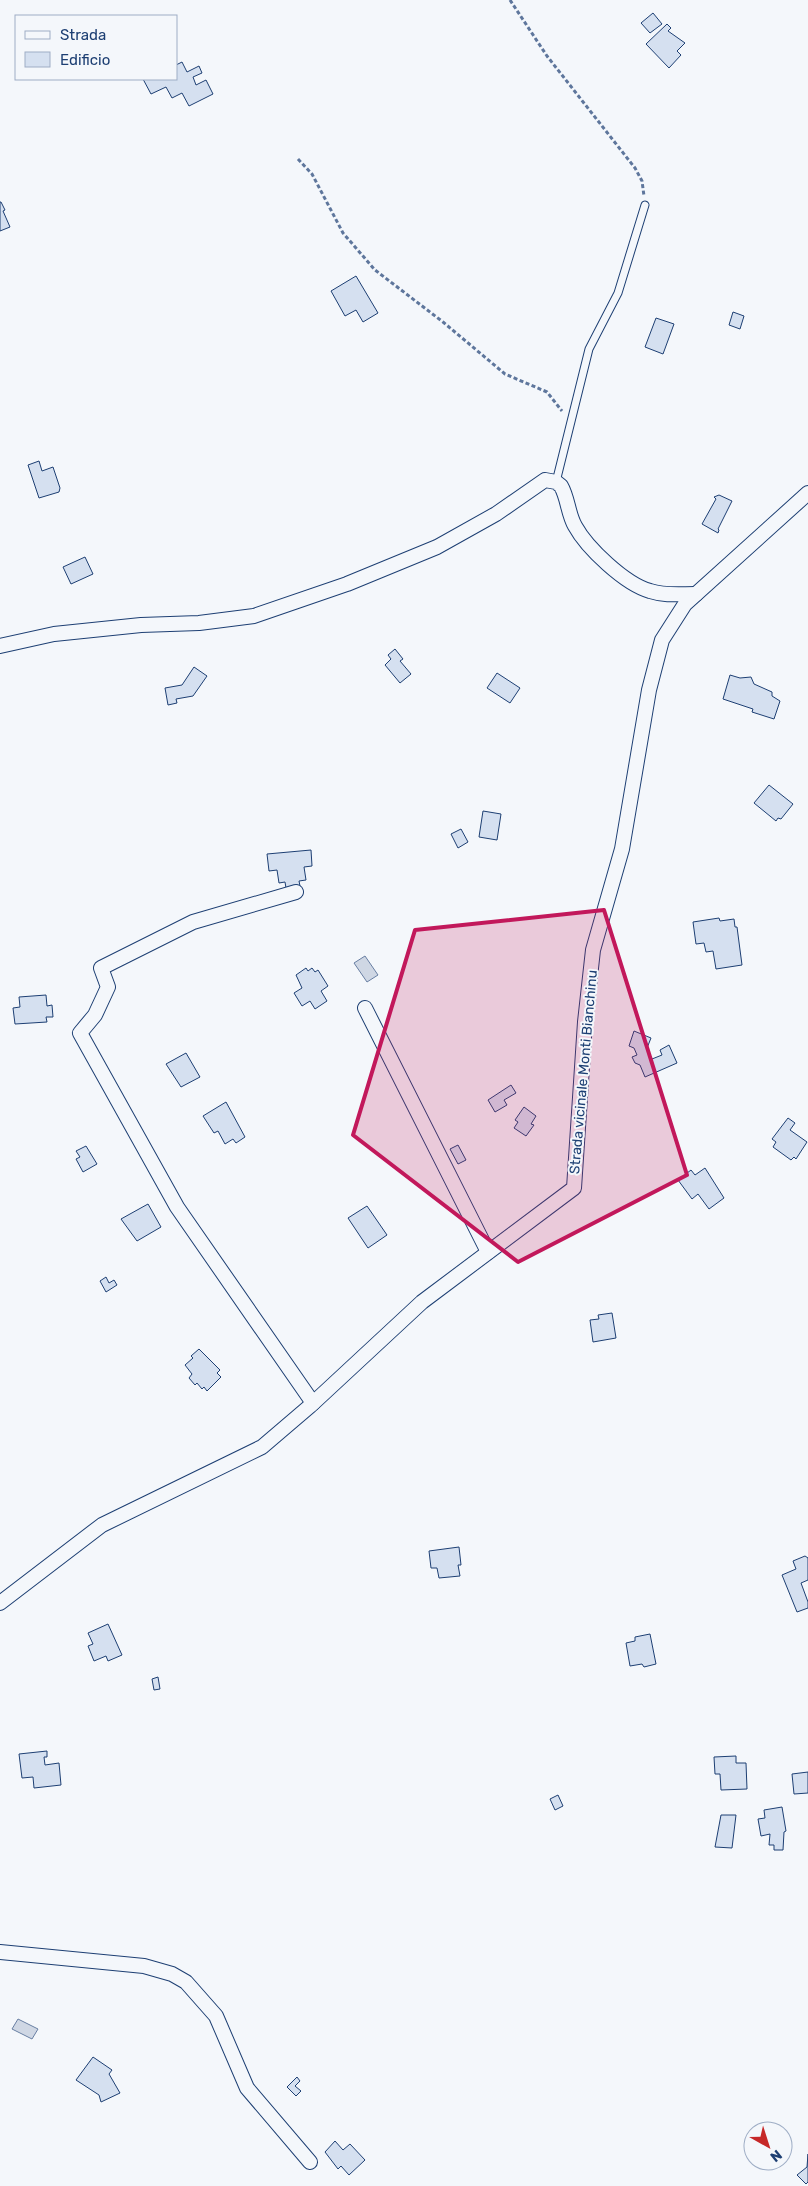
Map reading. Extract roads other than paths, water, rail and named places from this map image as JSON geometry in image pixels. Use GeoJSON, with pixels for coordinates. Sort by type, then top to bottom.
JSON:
{"type":"FeatureCollection","features":[{"type":"Feature","properties":{"kind":"street"},"geometry":{"type":"LineString","coordinates":[[0,646],[54,634],[141,625],[199,623],[254,616],[347,584],[437,547],[496,514],[539,482],[545,480],[556,482],[564,491],[574,525],[593,551],[621,574],[648,591],[667,595],[696,594]]}},
{"type":"Feature","properties":{"kind":"street","name":"Strada vicinale Monti Bianchinu"},"geometry":{"type":"LineString","coordinates":[[0,1603],[102,1524],[262,1447],[313,1403],[422,1302],[574,1188],[593,950],[622,849],[649,690],[662,640],[684,604],[808,493]]}},
{"type":"Feature","properties":{"kind":"street"},"geometry":{"type":"LineString","coordinates":[[296,892],[193,922],[101,968],[108,987],[95,1015],[80,1033],[177,1207],[313,1403]]}},
{"type":"Feature","properties":{"kind":"street"},"geometry":{"type":"LineString","coordinates":[[365,1008],[488,1252]]}},
{"type":"Feature","properties":{"kind":"street"},"geometry":{"type":"LineString","coordinates":[[0,1952],[144,1966],[172,1974],[186,1982],[216,2016],[247,2088],[310,2162]]}},
{"type":"Feature","properties":{"kind":"lane"},"geometry":{"type":"LineString","coordinates":[[556,482],[589,349],[618,293],[645,205]]}}]}
